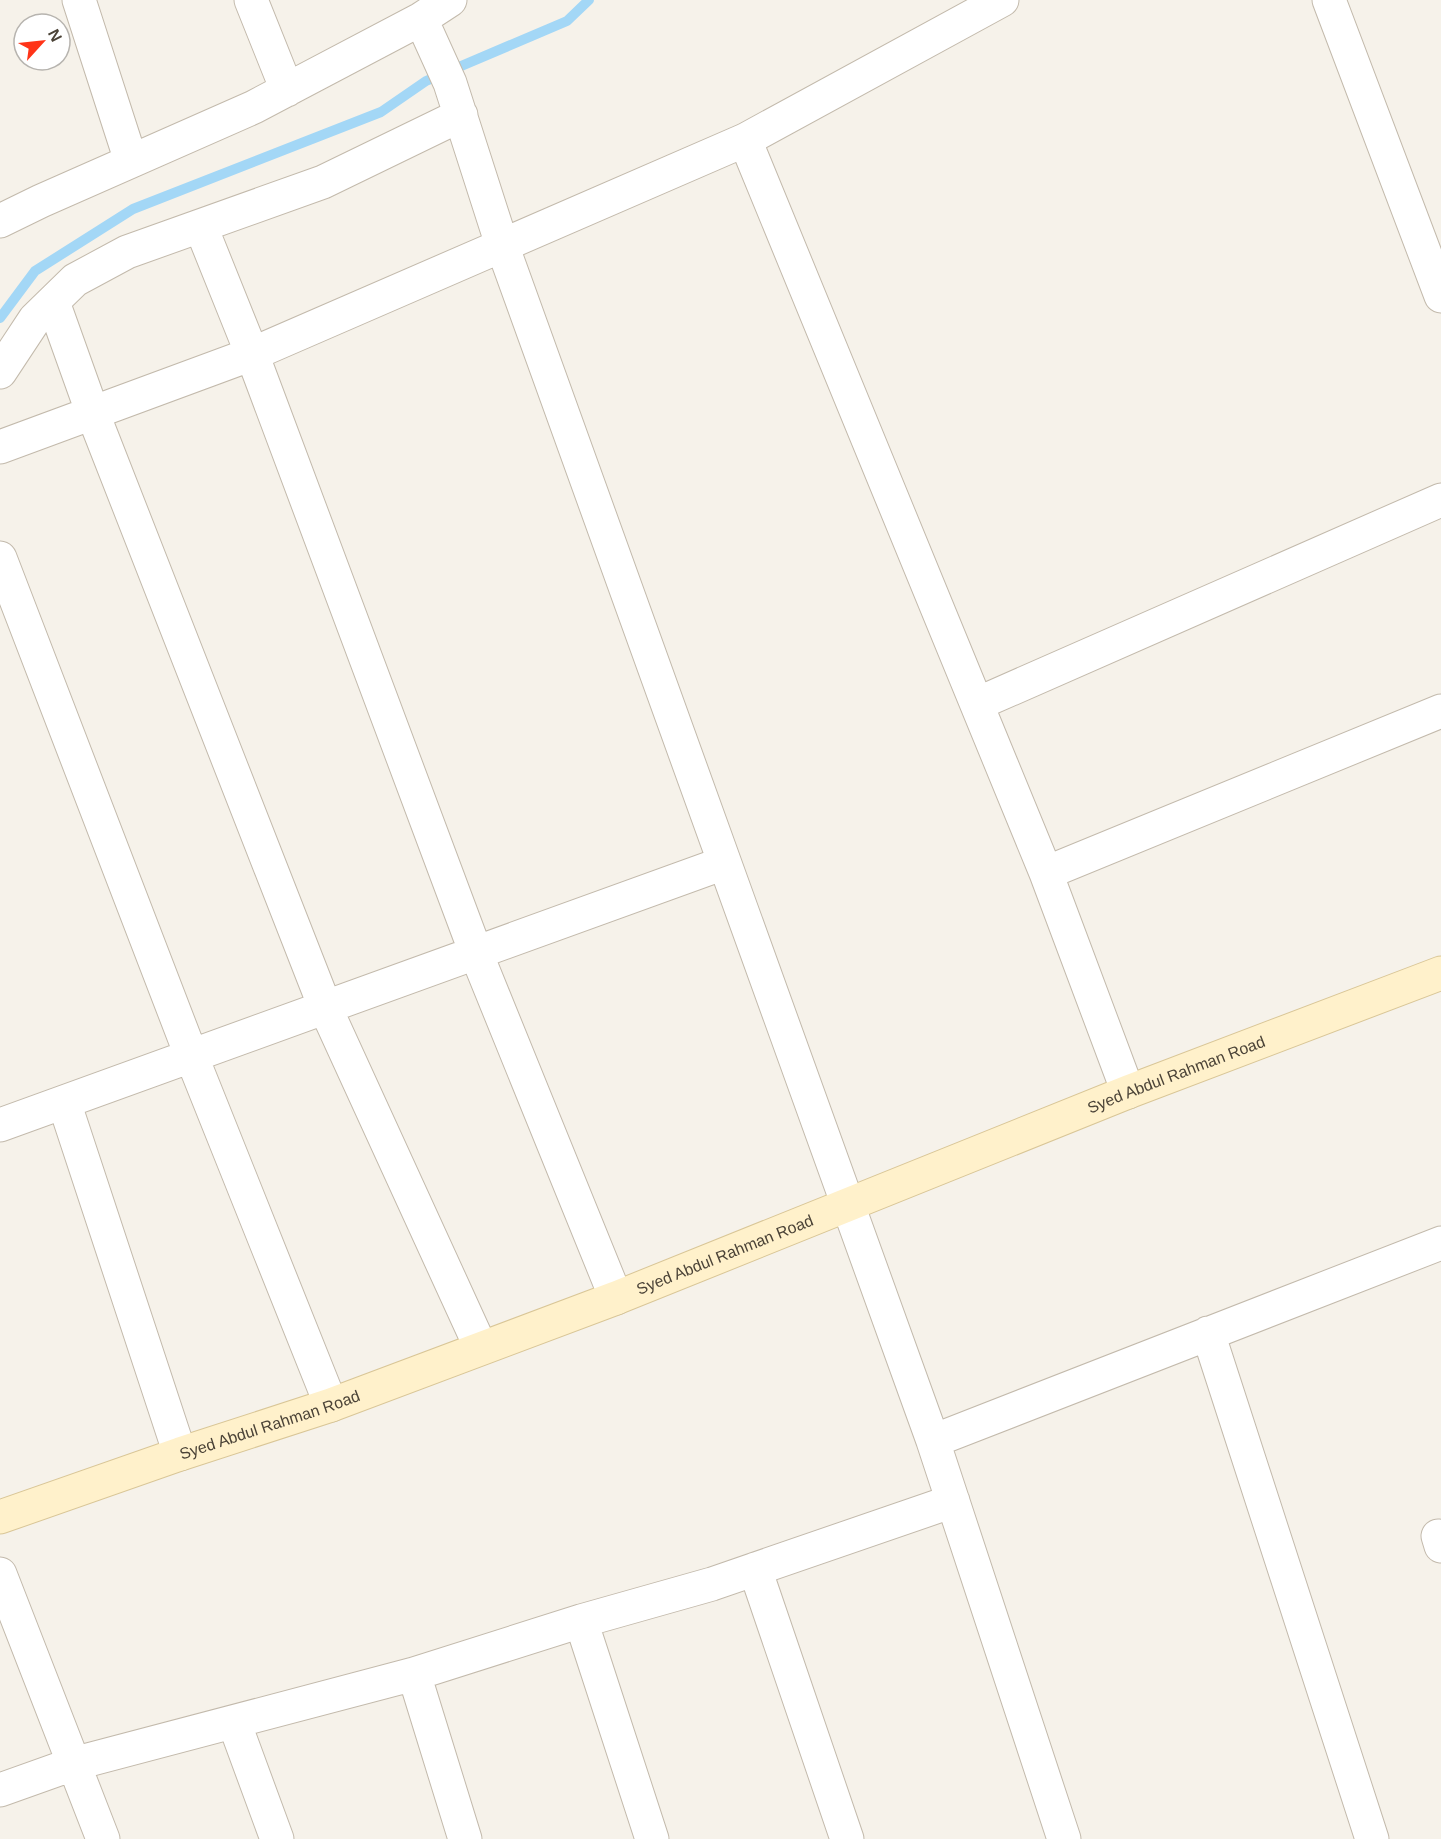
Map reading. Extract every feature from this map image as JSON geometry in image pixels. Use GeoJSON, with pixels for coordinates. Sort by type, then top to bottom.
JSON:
{"type":"FeatureCollection","features":[{"type":"Feature","properties":{"kind":"street"},"geometry":{"type":"LineString","coordinates":[[79,0],[130,161]]}},
{"type":"Feature","properties":{"kind":"street"},"geometry":{"type":"LineString","coordinates":[[251,0],[287,90]]}},
{"type":"Feature","properties":{"kind":"street"},"geometry":{"type":"LineString","coordinates":[[0,221],[254,107],[421,19],[450,0]]}},
{"type":"Feature","properties":{"kind":"street"},"geometry":{"type":"LineString","coordinates":[[0,447],[252,354],[745,140],[1002,0]]}},
{"type":"Feature","properties":{"kind":"street"},"geometry":{"type":"LineString","coordinates":[[1329,0],[1441,296]]}},
{"type":"Feature","properties":{"kind":"street"},"geometry":{"type":"LineString","coordinates":[[421,19],[450,83],[502,245],[933,1441],[1064,1839]]}},
{"type":"Feature","properties":{"kind":"street"},"geometry":{"type":"LineString","coordinates":[[0,372],[35,319],[75,280],[128,252],[323,182],[461,115]]}},
{"type":"Feature","properties":{"kind":"street"},"geometry":{"type":"LineString","coordinates":[[745,140],[1046,873],[1128,1092]]}},
{"type":"Feature","properties":{"kind":"street"},"geometry":{"type":"LineString","coordinates":[[201,226],[252,354],[476,953],[616,1298]]}},
{"type":"Feature","properties":{"kind":"street"},"geometry":{"type":"LineString","coordinates":[[53,302],[93,414],[325,1007],[481,1348]]}},
{"type":"Feature","properties":{"kind":"street"},"geometry":{"type":"LineString","coordinates":[[976,704],[1441,500]]}},
{"type":"Feature","properties":{"kind":"street"},"geometry":{"type":"LineString","coordinates":[[0,558],[191,1055],[331,1405]]}},
{"type":"Feature","properties":{"kind":"street"},"geometry":{"type":"LineString","coordinates":[[1046,873],[1441,711]]}},
{"type":"Feature","properties":{"kind":"street"},"geometry":{"type":"LineString","coordinates":[[0,1125],[724,863]]}},
{"type":"Feature","properties":{"kind":"street","name":"Syed Abdul Rahman Road"},"geometry":{"type":"LineString","coordinates":[[0,1517],[180,1454],[331,1405],[616,1298],[1128,1092],[1441,973]]}},
{"type":"Feature","properties":{"kind":"street"},"geometry":{"type":"LineString","coordinates":[[64,1102],[180,1454]]}},
{"type":"Feature","properties":{"kind":"street"},"geometry":{"type":"LineString","coordinates":[[933,1441],[1441,1242]]}},
{"type":"Feature","properties":{"kind":"street"},"geometry":{"type":"LineString","coordinates":[[1208,1333],[1372,1839]]}},
{"type":"Feature","properties":{"kind":"street"},"geometry":{"type":"LineString","coordinates":[[0,1790],[73,1764],[414,1674],[581,1621],[712,1584],[953,1501]]}},
{"type":"Feature","properties":{"kind":"street"},"geometry":{"type":"LineString","coordinates":[[755,1569],[847,1839]]}},
{"type":"Feature","properties":{"kind":"street"},"geometry":{"type":"LineString","coordinates":[[0,1574],[103,1839]]}},
{"type":"Feature","properties":{"kind":"street"},"geometry":{"type":"LineString","coordinates":[[581,1621],[652,1839]]}},
{"type":"Feature","properties":{"kind":"street"},"geometry":{"type":"LineString","coordinates":[[414,1674],[465,1839]]}},
{"type":"Feature","properties":{"kind":"street"},"geometry":{"type":"LineString","coordinates":[[234,1722],[277,1839]]}},
{"type":"Feature","properties":{"kind":"waterway"},"geometry":{"type":"LineString","coordinates":[[0,318],[35,271],[133,209],[381,112],[426,81],[567,21],[589,0]]}}]}
